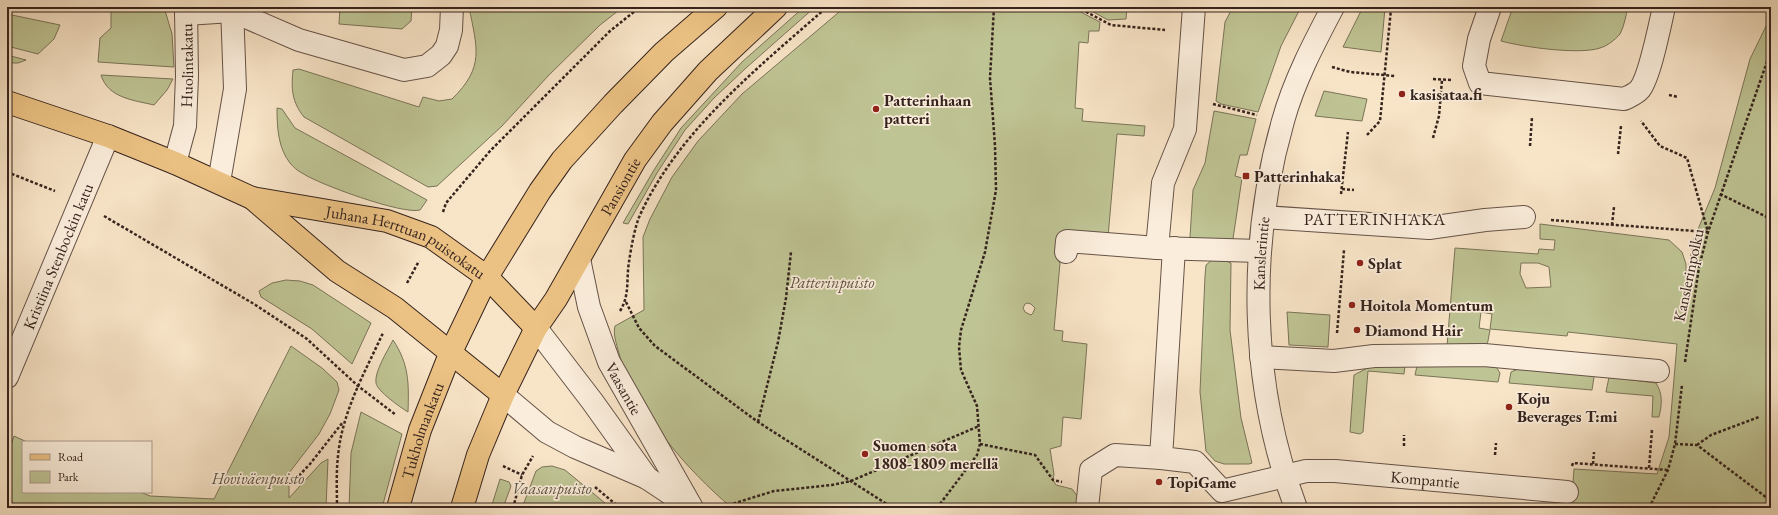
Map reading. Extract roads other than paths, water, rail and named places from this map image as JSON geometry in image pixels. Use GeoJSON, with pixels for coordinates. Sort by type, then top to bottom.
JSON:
{"type":"FeatureCollection","features":[{"type":"Feature","properties":{"kind":"main road"},"geometry":{"type":"LineString","coordinates":[[450,354],[487,277],[540,191],[562,160],[612,104],[659,57],[716,7]]}},
{"type":"Feature","properties":{"kind":"main road","name":"Pansiontie"},"geometry":{"type":"LineString","coordinates":[[503,395],[536,328],[556,299],[609,203],[635,160],[662,123],[708,71],[776,7]]}},
{"type":"Feature","properties":{"kind":"main road","name":"Juhana Herttuan puistokatu"},"geometry":{"type":"LineString","coordinates":[[7,102],[108,136],[175,163],[252,198],[337,271],[394,308],[503,395]]}},
{"type":"Feature","properties":{"kind":"main road","name":"Juhana Herttuan puistokatu"},"geometry":{"type":"LineString","coordinates":[[252,198],[387,221],[431,237],[487,277],[536,328]]}},
{"type":"Feature","properties":{"kind":"main road","name":"Tukholmankatu"},"geometry":{"type":"LineString","coordinates":[[398,508],[420,430],[450,354]]}},
{"type":"Feature","properties":{"kind":"main road"},"geometry":{"type":"LineString","coordinates":[[462,508],[478,456],[503,395]]}},
{"type":"Feature","properties":{"kind":"street"},"geometry":{"type":"LineString","coordinates":[[219,182],[235,89],[235,8],[299,40],[390,67],[409,70],[427,66],[441,55],[447,46],[451,30],[452,7]]}},
{"type":"Feature","properties":{"kind":"street"},"geometry":{"type":"LineString","coordinates":[[1087,508],[1091,470],[1115,455],[1161,458],[1165,248],[1162,183],[1185,129],[1194,7]]}},
{"type":"Feature","properties":{"kind":"street","name":"Kanslerintie"},"geometry":{"type":"LineString","coordinates":[[1296,508],[1284,476],[1275,438],[1261,357],[1258,328],[1260,251],[1269,178],[1283,120],[1307,58],[1333,7]]}},
{"type":"Feature","properties":{"kind":"street"},"geometry":{"type":"LineString","coordinates":[[1490,7],[1479,39],[1474,66],[1480,82],[1624,98],[1633,95],[1641,88],[1648,68],[1664,7]]}},
{"type":"Feature","properties":{"kind":"street","name":"Huolintakatu"},"geometry":{"type":"LineString","coordinates":[[175,163],[185,126],[187,76],[186,10],[235,8]]}},
{"type":"Feature","properties":{"kind":"street","name":"Kristiina Stenbockin katu"},"geometry":{"type":"LineString","coordinates":[[7,377],[108,136]]}},
{"type":"Feature","properties":{"kind":"street"},"geometry":{"type":"LineString","coordinates":[[1264,217],[1429,228],[1485,220],[1524,217]]}},
{"type":"Feature","properties":{"kind":"street"},"geometry":{"type":"LineString","coordinates":[[1066,252],[1067,241],[1165,248],[1260,251]]}},
{"type":"Feature","properties":{"kind":"street","name":"Vaasantie"},"geometry":{"type":"LineString","coordinates":[[579,259],[589,307],[609,362],[692,508]]}},
{"type":"Feature","properties":{"kind":"street","name":"Vaasantie"},"geometry":{"type":"LineString","coordinates":[[536,328],[592,401],[647,478]]}},
{"type":"Feature","properties":{"kind":"street"},"geometry":{"type":"LineString","coordinates":[[1261,357],[1334,361],[1374,356],[1484,355],[1658,371]]}},
{"type":"Feature","properties":{"kind":"street","name":"Vaasantie"},"geometry":{"type":"LineString","coordinates":[[503,395],[547,432],[575,447],[647,478],[692,508]]}},
{"type":"Feature","properties":{"kind":"street","name":"Kompantie"},"geometry":{"type":"LineString","coordinates":[[1161,458],[1195,462],[1222,491],[1306,471],[1335,471],[1567,492]]}},
{"type":"Feature","properties":{"kind":"place","name":"kasisataa.fi"},"geometry":{"type":"Point","coordinates":[1402,94]}},
{"type":"Feature","properties":{"kind":"place","name":"Patterinhaan patteri"},"geometry":{"type":"Point","coordinates":[876,109]}},
{"type":"Feature","properties":{"kind":"place","name":"Patterinhaka"},"geometry":{"type":"Point","coordinates":[1246,176]}},
{"type":"Feature","properties":{"kind":"place","name":"Splat"},"geometry":{"type":"Point","coordinates":[1360,263]}},
{"type":"Feature","properties":{"kind":"place","name":"Hoitola Momentum"},"geometry":{"type":"Point","coordinates":[1352,305]}},
{"type":"Feature","properties":{"kind":"place","name":"Diamond Hair"},"geometry":{"type":"Point","coordinates":[1357,330]}},
{"type":"Feature","properties":{"kind":"place","name":"Koju Beverages T:mi"},"geometry":{"type":"Point","coordinates":[1509,407]}},
{"type":"Feature","properties":{"kind":"place","name":"Suomen sota 1808-1809 merellä"},"geometry":{"type":"Point","coordinates":[865,454]}},
{"type":"Feature","properties":{"kind":"place","name":"TopiGame"},"geometry":{"type":"Point","coordinates":[1159,482]}},
{"type":"Feature","properties":{"kind":"district","name":"PATTERINHAKA"},"geometry":{"type":"Point","coordinates":[1375,219]}},
{"type":"Feature","properties":{"kind":"park label","name":"Patterinpuisto"},"geometry":{"type":"Point","coordinates":[832,282]}},
{"type":"Feature","properties":{"kind":"park label","name":"Hoviväenpuisto"},"geometry":{"type":"Point","coordinates":[258,478]}},
{"type":"Feature","properties":{"kind":"park label","name":"Vaasanpuisto"},"geometry":{"type":"Point","coordinates":[552,488]}}]}
